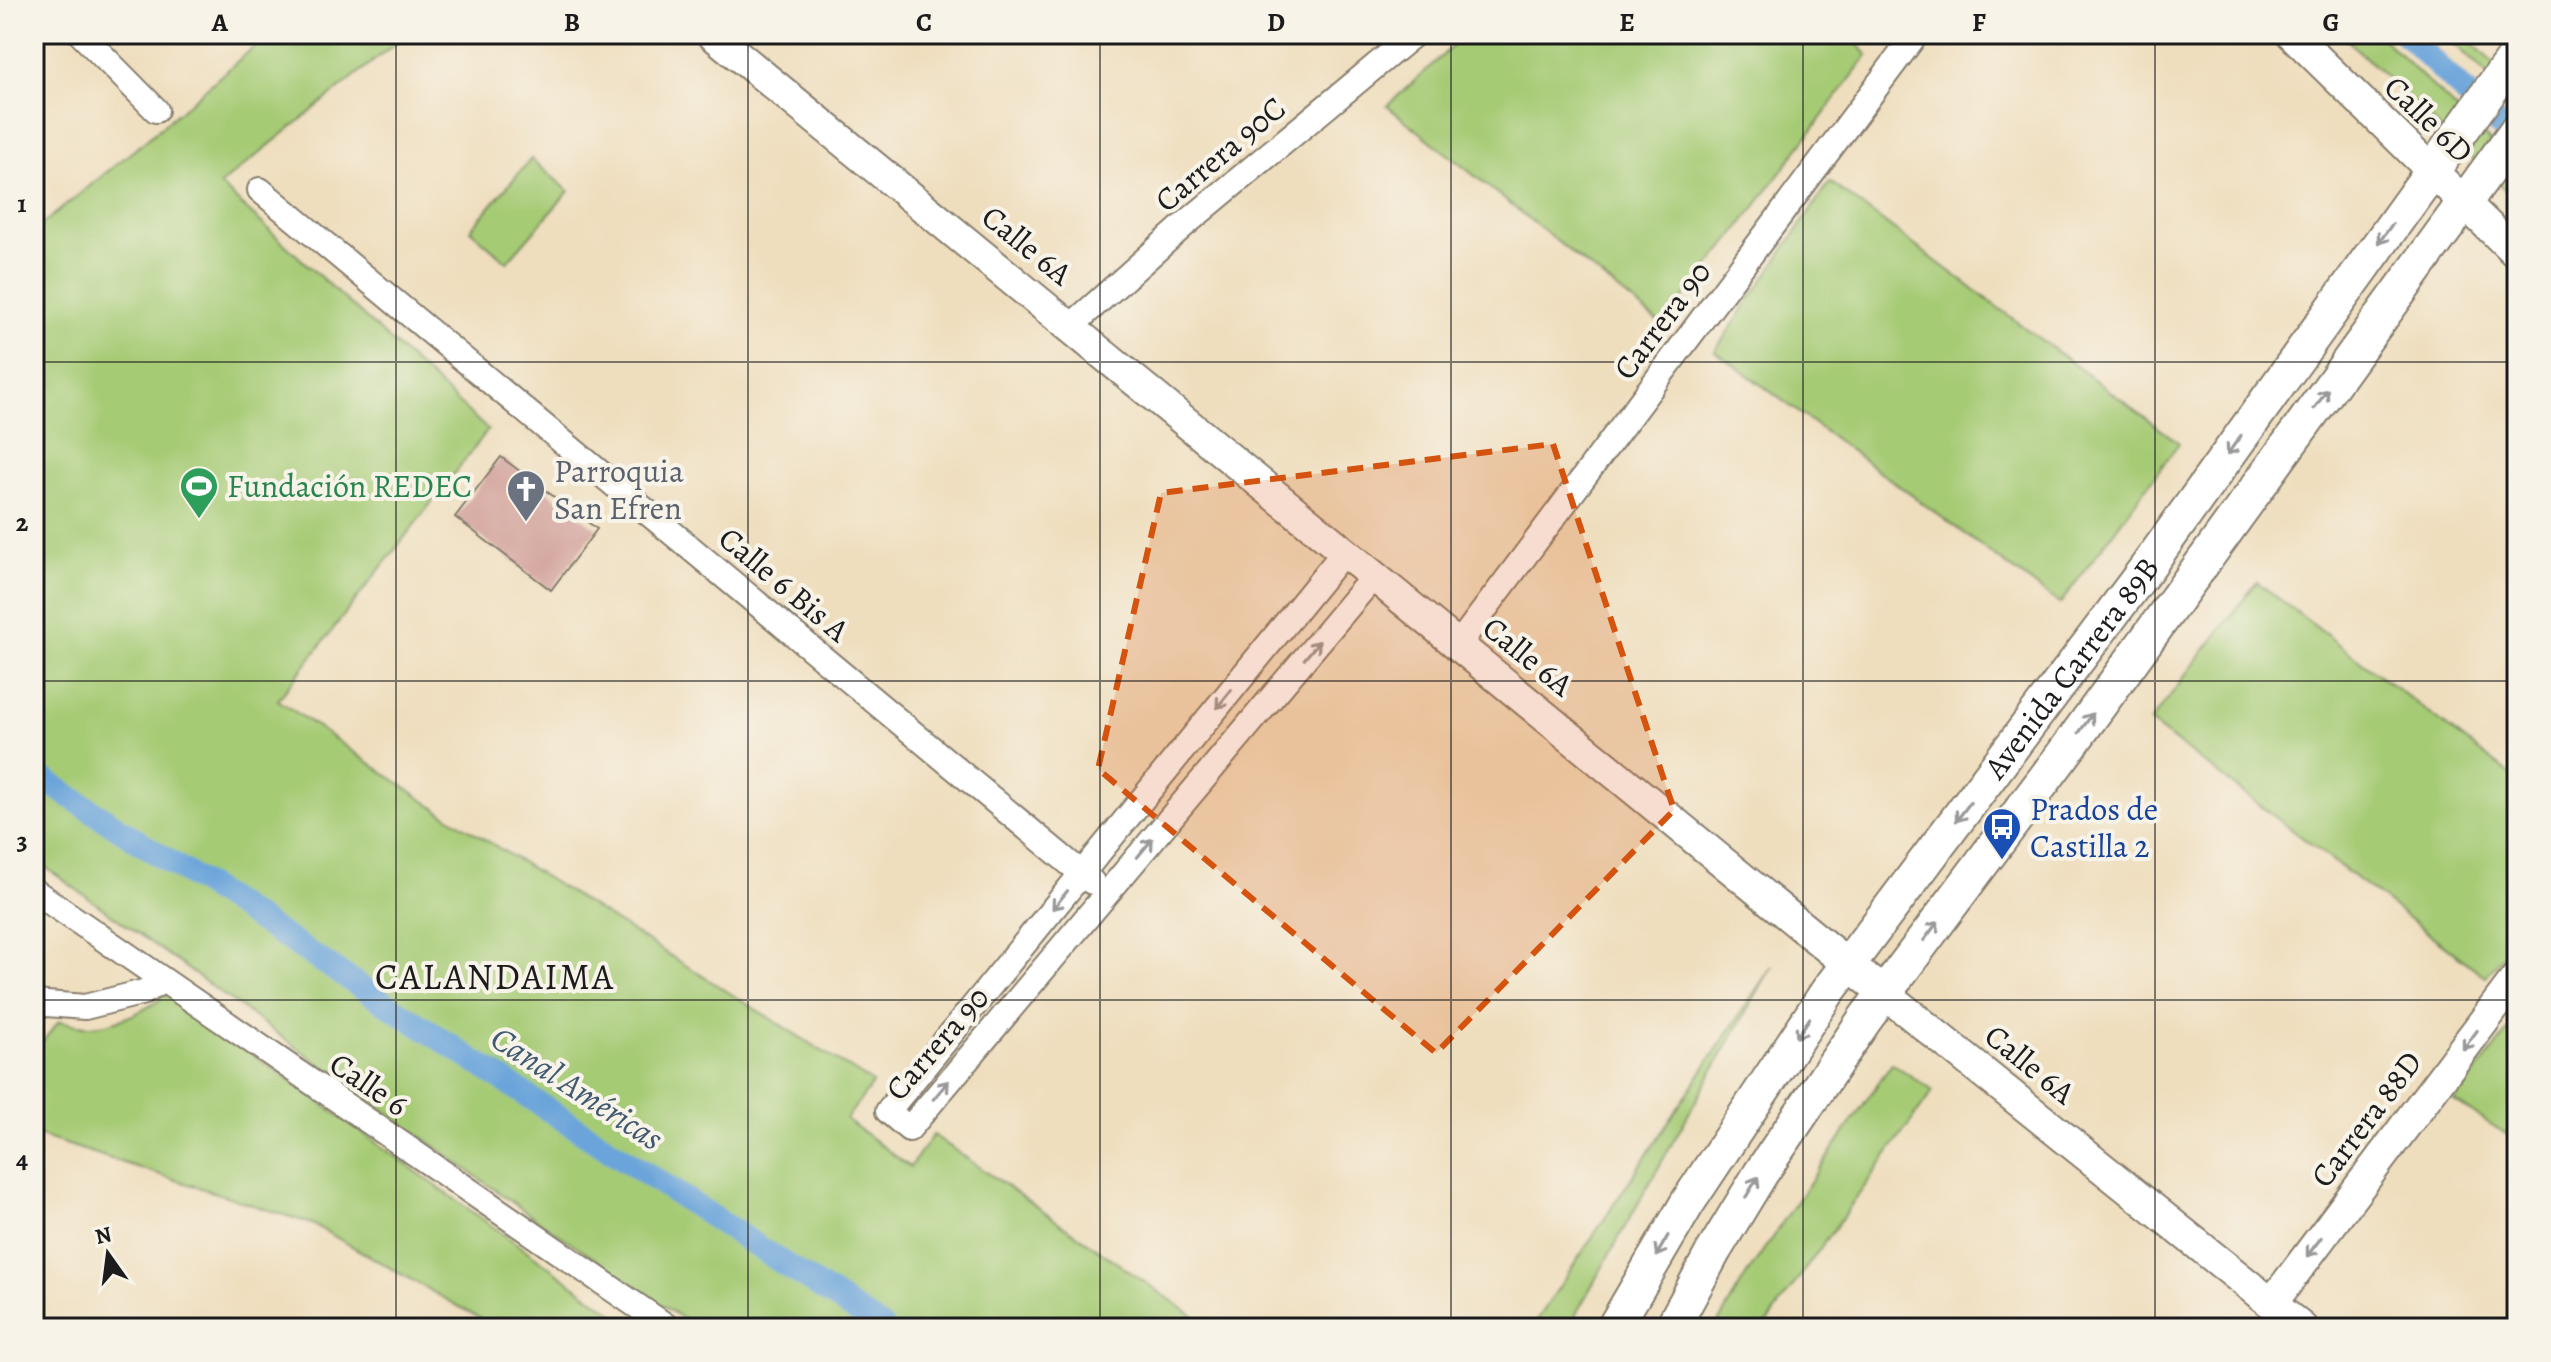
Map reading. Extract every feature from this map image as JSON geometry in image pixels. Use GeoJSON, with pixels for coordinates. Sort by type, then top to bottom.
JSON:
{"type":"FeatureCollection","features":[{"type":"Feature","properties":{"kind":"main road","name":"Avenida Carrera 89B"},"geometry":{"type":"LineString","coordinates":[[1614,1328],[1696,1189],[1848,965],[2145,570],[2508,64]]}},
{"type":"Feature","properties":{"kind":"main road","name":"Avenida Carrera 89B"},"geometry":{"type":"LineString","coordinates":[[1672,1328],[1713,1252],[1800,1113],[2517,130]]}},
{"type":"Feature","properties":{"kind":"street"},"geometry":{"type":"LineString","coordinates":[[81,34],[156,110]]}},
{"type":"Feature","properties":{"kind":"street","name":"Calle 6A"},"geometry":{"type":"LineString","coordinates":[[712,34],[1848,965],[2302,1328]]}},
{"type":"Feature","properties":{"kind":"street","name":"Carrera 90C"},"geometry":{"type":"LineString","coordinates":[[1070,327],[1184,225],[1414,34]]}},
{"type":"Feature","properties":{"kind":"street","name":"Carrera 90"},"geometry":{"type":"LineString","coordinates":[[1458,645],[1916,34]]}},
{"type":"Feature","properties":{"kind":"street","name":"Calle 6D"},"geometry":{"type":"LineString","coordinates":[[2292,34],[2517,254]]}},
{"type":"Feature","properties":{"kind":"street","name":"Calle 6 Bis A"},"geometry":{"type":"LineString","coordinates":[[260,190],[1106,894]]}},
{"type":"Feature","properties":{"kind":"street","name":"Carrera 90"},"geometry":{"type":"LineString","coordinates":[[1344,552],[888,1111],[909,1129],[1374,576]]}},
{"type":"Feature","properties":{"kind":"street","name":"Calle 6"},"geometry":{"type":"LineString","coordinates":[[34,891],[669,1328]]}},
{"type":"Feature","properties":{"kind":"street","name":"Carrera 88D"},"geometry":{"type":"LineString","coordinates":[[2272,1303],[2517,977]]}},
{"type":"Feature","properties":{"kind":"street"},"geometry":{"type":"LineString","coordinates":[[34,1003],[85,1007],[144,992],[162,981]]}},
{"type":"Feature","properties":{"kind":"highlighted area"},"geometry":{"type":"Polygon","coordinates":[[[1553,444],[1674,810],[1436,1053],[1098,769],[1161,493],[1553,444]]]}},
{"type":"Feature","properties":{"kind":"green space"},"geometry":{"type":"Polygon","coordinates":[[[269,34],[407,34],[220,185],[488,430],[278,700],[432,806],[873,1083],[846,1119],[910,1167],[933,1135],[1211,1328],[696,1328],[526,1212],[34,859],[34,231],[144,142],[269,34]]]}},
{"type":"Feature","properties":{"kind":"green space"},"geometry":{"type":"Polygon","coordinates":[[[1466,34],[1847,34],[1868,55],[1733,236],[1662,325],[1387,106],[1466,34]]]}},
{"type":"Feature","properties":{"kind":"green space"},"geometry":{"type":"Polygon","coordinates":[[[2341,34],[2378,34],[2517,167],[2517,202],[2341,34]]]}},
{"type":"Feature","properties":{"kind":"green space"},"geometry":{"type":"Polygon","coordinates":[[[2444,34],[2463,34],[2517,86],[2517,103],[2444,34]]]}},
{"type":"Feature","properties":{"kind":"green space"},"geometry":{"type":"Polygon","coordinates":[[[531,159],[569,191],[507,262],[470,230],[531,159]]]}},
{"type":"Feature","properties":{"kind":"green space"},"geometry":{"type":"Polygon","coordinates":[[[1830,182],[2179,443],[2060,604],[1715,351],[1830,182]]]}},
{"type":"Feature","properties":{"kind":"green space"},"geometry":{"type":"Polygon","coordinates":[[[2257,582],[2517,780],[2517,937],[2486,977],[2150,722],[2257,582]]]}},
{"type":"Feature","properties":{"kind":"green space"},"geometry":{"type":"Polygon","coordinates":[[[1772,966],[1568,1328],[1532,1328],[1772,966]]]}},
{"type":"Feature","properties":{"kind":"green space"},"geometry":{"type":"Polygon","coordinates":[[[168,993],[634,1328],[497,1328],[312,1224],[34,1134],[34,1052],[59,1021],[101,1025],[142,1010],[168,993]]]}},
{"type":"Feature","properties":{"kind":"green space"},"geometry":{"type":"Polygon","coordinates":[[[2517,1019],[2517,1141],[2454,1101],[2517,1019]]]}},
{"type":"Feature","properties":{"kind":"green space"},"geometry":{"type":"Polygon","coordinates":[[[1892,1063],[1933,1091],[1763,1328],[1715,1328],[1747,1274],[1892,1063]]]}},
{"type":"Feature","properties":{"kind":"building","name":"Parroquia San Efren"},"geometry":{"type":"Polygon","coordinates":[[[501,457],[597,529],[551,590],[455,517],[501,457]]]}},
{"type":"Feature","properties":{"kind":"waterway"},"geometry":{"type":"LineString","coordinates":[[2405,34],[2517,143]]}},
{"type":"Feature","properties":{"kind":"waterway","name":"Canal Américas"},"geometry":{"type":"LineString","coordinates":[[34,773],[882,1328]]}},
{"type":"Feature","properties":{"kind":"place","name":"Fundación REDEC"},"geometry":{"type":"Point","coordinates":[199,520]}},
{"type":"Feature","properties":{"kind":"place","name":"Parroquia San Efren"},"geometry":{"type":"Point","coordinates":[526,523]}},
{"type":"Feature","properties":{"kind":"place","name":"Prados de Castilla 2"},"geometry":{"type":"Point","coordinates":[2002,861]}},
{"type":"Feature","properties":{"kind":"district","name":"CALANDAIMA"},"geometry":{"type":"Point","coordinates":[495,976]}}]}
